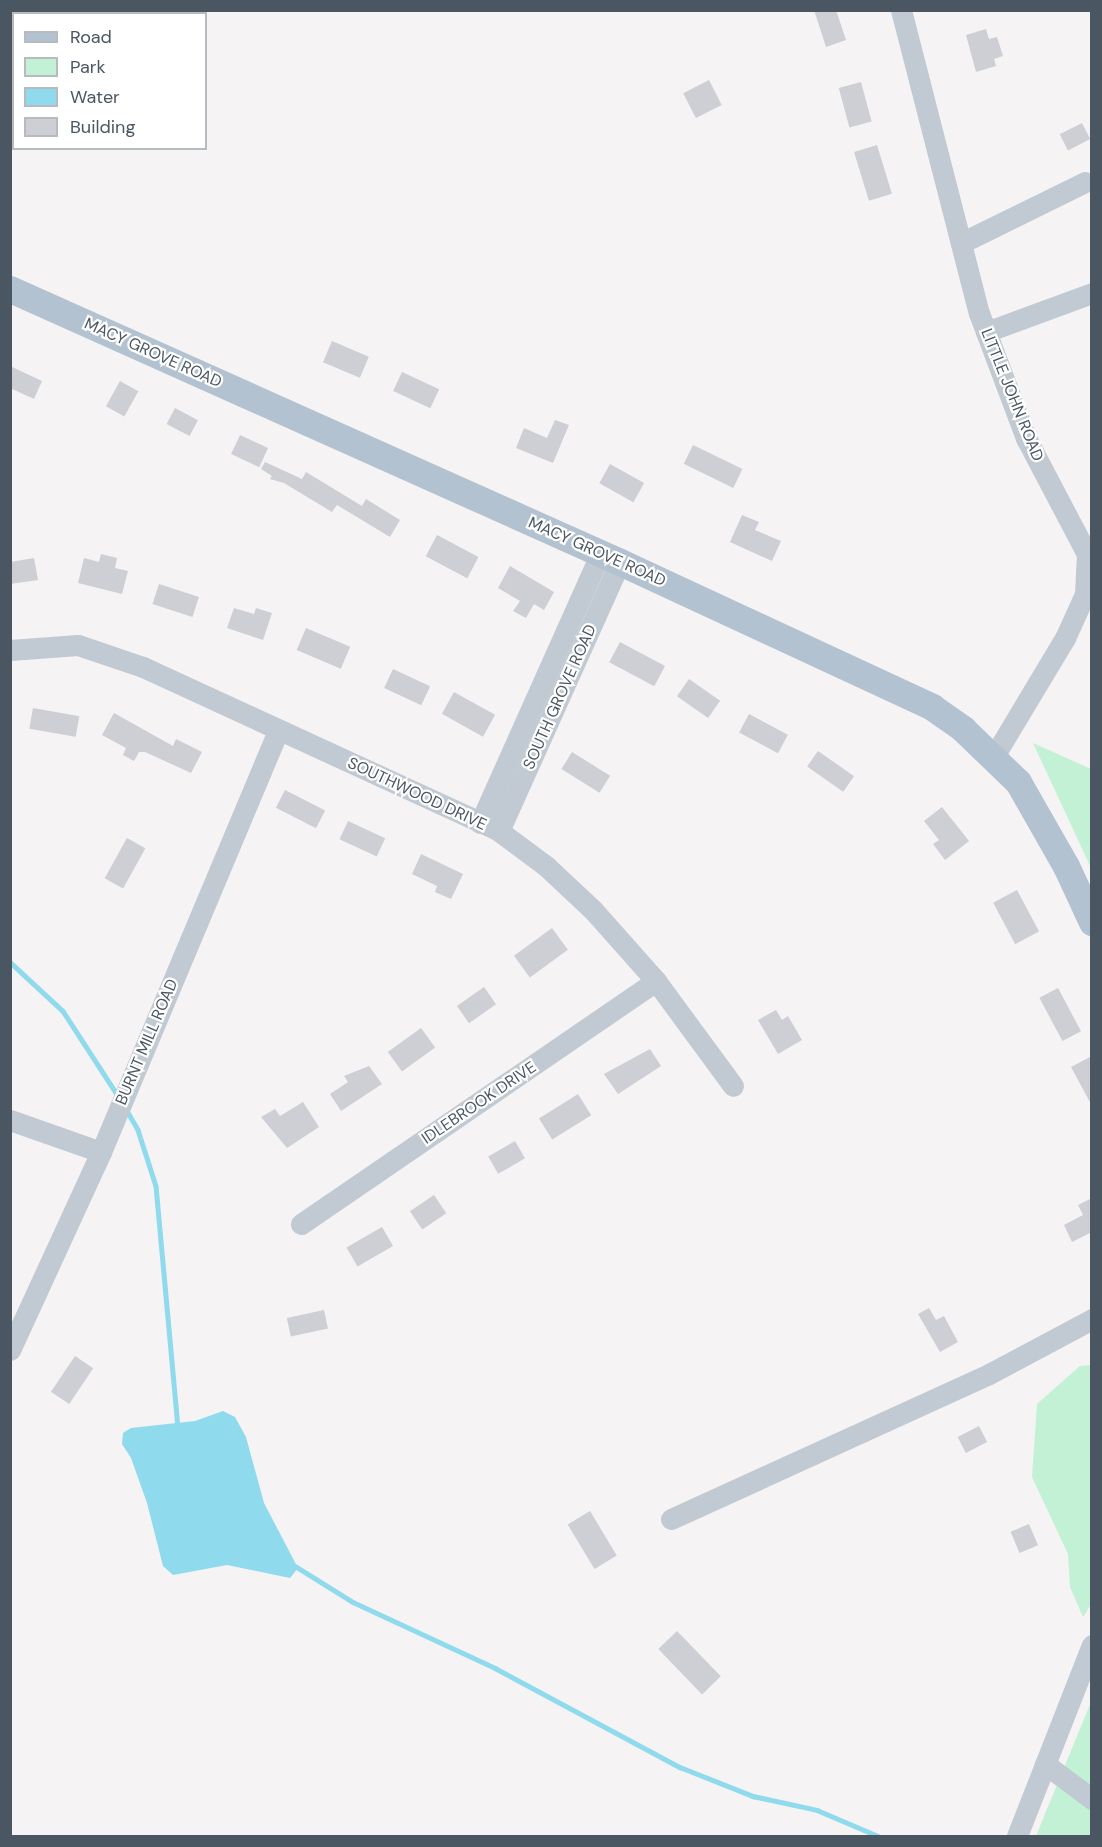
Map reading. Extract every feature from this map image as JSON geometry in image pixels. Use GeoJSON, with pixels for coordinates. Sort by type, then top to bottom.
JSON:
{"type":"FeatureCollection","features":[{"type":"Feature","properties":{"kind":"main road","name":"MACY GROVE ROAD"},"geometry":{"type":"LineString","coordinates":[[10,290],[898,688],[948,718],[994,756],[1018,782],[1041,818],[1092,922]]}},
{"type":"Feature","properties":{"kind":"street","name":"LITTLE JOHN ROAD"},"geometry":{"type":"LineString","coordinates":[[901,10],[986,332],[1026,438],[1087,554],[1085,594],[1065,638],[994,756]]}},
{"type":"Feature","properties":{"kind":"street"},"geometry":{"type":"LineString","coordinates":[[961,243],[1084,182]]}},
{"type":"Feature","properties":{"kind":"street"},"geometry":{"type":"LineString","coordinates":[[986,332],[1092,293]]}},
{"type":"Feature","properties":{"kind":"street","name":"SOUTH GROVE ROAD"},"geometry":{"type":"LineString","coordinates":[[490,827],[610,557]]}},
{"type":"Feature","properties":{"kind":"street","name":"SOUTHWOOD DRIVE"},"geometry":{"type":"LineString","coordinates":[[10,650],[78,645],[142,667],[490,827],[546,866],[593,910],[656,981],[733,1086]]}},
{"type":"Feature","properties":{"kind":"street","name":"BURNT MILL ROAD"},"geometry":{"type":"LineString","coordinates":[[10,1350],[101,1152],[278,730]]}},
{"type":"Feature","properties":{"kind":"street","name":"IDLEBROOK DRIVE"},"geometry":{"type":"LineString","coordinates":[[301,1224],[656,981]]}},
{"type":"Feature","properties":{"kind":"street"},"geometry":{"type":"LineString","coordinates":[[10,1120],[101,1152]]}},
{"type":"Feature","properties":{"kind":"street"},"geometry":{"type":"LineString","coordinates":[[671,1519],[989,1374],[1092,1319]]}},
{"type":"Feature","properties":{"kind":"street"},"geometry":{"type":"LineString","coordinates":[[1017,1836],[1092,1645]]}},
{"type":"Feature","properties":{"kind":"street"},"geometry":{"type":"LineString","coordinates":[[1045,1764],[1092,1799]]}},
{"type":"Feature","properties":{"kind":"green space"},"geometry":{"type":"Polygon","coordinates":[[[1033,743],[1091,769],[1091,868],[1033,743]]]}},
{"type":"Feature","properties":{"kind":"green space"},"geometry":{"type":"Polygon","coordinates":[[[1091,1365],[1092,1603],[1083,1617],[1070,1587],[1068,1554],[1032,1477],[1037,1404],[1080,1366],[1091,1365]]]}},
{"type":"Feature","properties":{"kind":"green space"},"geometry":{"type":"Polygon","coordinates":[[[1091,1702],[1091,1836],[1036,1836],[1091,1702]]]}},
{"type":"Feature","properties":{"kind":"water"},"geometry":{"type":"Polygon","coordinates":[[[223,1411],[235,1417],[246,1437],[264,1503],[298,1568],[290,1578],[227,1565],[173,1575],[163,1566],[147,1503],[131,1458],[122,1444],[123,1433],[131,1428],[195,1421],[223,1411]]]}},
{"type":"Feature","properties":{"kind":"building"},"geometry":{"type":"Polygon","coordinates":[[[814,10],[836,10],[846,40],[826,47],[814,10]]]}},
{"type":"Feature","properties":{"kind":"building"},"geometry":{"type":"Polygon","coordinates":[[[986,29],[989,39],[997,37],[1003,56],[994,59],[996,66],[976,72],[966,35],[986,29]]]}},
{"type":"Feature","properties":{"kind":"building"},"geometry":{"type":"Polygon","coordinates":[[[709,80],[722,105],[696,118],[683,93],[709,80]]]}},
{"type":"Feature","properties":{"kind":"building"},"geometry":{"type":"Polygon","coordinates":[[[861,82],[872,122],[849,128],[839,88],[861,82]]]}},
{"type":"Feature","properties":{"kind":"building"},"geometry":{"type":"Polygon","coordinates":[[[1082,123],[1090,139],[1068,150],[1060,134],[1082,123]]]}},
{"type":"Feature","properties":{"kind":"building"},"geometry":{"type":"Polygon","coordinates":[[[877,145],[892,194],[869,201],[854,152],[877,145]]]}},
{"type":"Feature","properties":{"kind":"building"},"geometry":{"type":"Polygon","coordinates":[[[332,341],[369,357],[360,378],[323,362],[332,341]]]}},
{"type":"Feature","properties":{"kind":"building"},"geometry":{"type":"Polygon","coordinates":[[[10,366],[42,381],[34,399],[10,388],[10,366]]]}},
{"type":"Feature","properties":{"kind":"building"},"geometry":{"type":"Polygon","coordinates":[[[402,372],[439,389],[430,408],[393,391],[402,372]]]}},
{"type":"Feature","properties":{"kind":"building"},"geometry":{"type":"Polygon","coordinates":[[[120,381],[138,391],[124,417],[106,406],[120,381]]]}},
{"type":"Feature","properties":{"kind":"building"},"geometry":{"type":"Polygon","coordinates":[[[175,408],[198,420],[190,436],[167,424],[175,408]]]}},
{"type":"Feature","properties":{"kind":"building"},"geometry":{"type":"Polygon","coordinates":[[[555,420],[569,425],[553,463],[516,448],[524,428],[547,438],[555,420]]]}},
{"type":"Feature","properties":{"kind":"building"},"geometry":{"type":"Polygon","coordinates":[[[240,435],[268,448],[259,467],[231,454],[240,435]]]}},
{"type":"Feature","properties":{"kind":"building"},"geometry":{"type":"Polygon","coordinates":[[[693,445],[742,469],[733,488],[684,464],[693,445]]]}},
{"type":"Feature","properties":{"kind":"building"},"geometry":{"type":"Polygon","coordinates":[[[265,462],[302,479],[306,472],[362,506],[366,499],[400,520],[390,537],[337,505],[332,512],[284,483],[270,479],[272,476],[261,469],[265,462]]]}},
{"type":"Feature","properties":{"kind":"building"},"geometry":{"type":"Polygon","coordinates":[[[610,464],[644,483],[633,502],[599,483],[610,464]]]}},
{"type":"Feature","properties":{"kind":"building"},"geometry":{"type":"Polygon","coordinates":[[[742,515],[759,522],[755,530],[781,541],[772,561],[730,542],[742,515]]]}},
{"type":"Feature","properties":{"kind":"building"},"geometry":{"type":"Polygon","coordinates":[[[437,535],[478,557],[467,578],[426,556],[437,535]]]}},
{"type":"Feature","properties":{"kind":"building"},"geometry":{"type":"Polygon","coordinates":[[[101,554],[117,558],[115,568],[128,571],[122,594],[78,583],[84,558],[99,562],[101,554]]]}},
{"type":"Feature","properties":{"kind":"building"},"geometry":{"type":"Polygon","coordinates":[[[34,558],[38,580],[10,584],[10,562],[34,558]]]}},
{"type":"Feature","properties":{"kind":"building"},"geometry":{"type":"Polygon","coordinates":[[[510,566],[554,592],[544,610],[534,604],[526,618],[513,611],[520,601],[498,588],[510,566]]]}},
{"type":"Feature","properties":{"kind":"building"},"geometry":{"type":"Polygon","coordinates":[[[159,584],[199,597],[192,617],[153,604],[159,584]]]}},
{"type":"Feature","properties":{"kind":"building"},"geometry":{"type":"Polygon","coordinates":[[[234,608],[254,614],[256,608],[272,613],[263,640],[227,628],[234,608]]]}},
{"type":"Feature","properties":{"kind":"building"},"geometry":{"type":"Polygon","coordinates":[[[306,628],[350,647],[341,669],[297,650],[306,628]]]}},
{"type":"Feature","properties":{"kind":"building"},"geometry":{"type":"Polygon","coordinates":[[[620,642],[665,666],[654,686],[609,662],[620,642]]]}},
{"type":"Feature","properties":{"kind":"building"},"geometry":{"type":"Polygon","coordinates":[[[393,669],[430,686],[421,705],[384,688],[393,669]]]}},
{"type":"Feature","properties":{"kind":"building"},"geometry":{"type":"Polygon","coordinates":[[[689,679],[720,701],[708,718],[677,696],[689,679]]]}},
{"type":"Feature","properties":{"kind":"building"},"geometry":{"type":"Polygon","coordinates":[[[454,692],[495,715],[483,737],[442,714],[454,692]]]}},
{"type":"Feature","properties":{"kind":"building"},"geometry":{"type":"Polygon","coordinates":[[[33,708],[79,716],[76,737],[29,729],[33,708]]]}},
{"type":"Feature","properties":{"kind":"building"},"geometry":{"type":"Polygon","coordinates":[[[114,713],[173,746],[176,739],[202,752],[191,773],[145,752],[139,752],[134,761],[123,755],[126,748],[102,735],[114,713]]]}},
{"type":"Feature","properties":{"kind":"building"},"geometry":{"type":"Polygon","coordinates":[[[749,714],[788,735],[778,753],[739,733],[749,714]]]}},
{"type":"Feature","properties":{"kind":"building"},"geometry":{"type":"Polygon","coordinates":[[[818,751],[854,776],[843,792],[807,767],[818,751]]]}},
{"type":"Feature","properties":{"kind":"building"},"geometry":{"type":"Polygon","coordinates":[[[572,752],[610,776],[600,793],[561,769],[572,752]]]}},
{"type":"Feature","properties":{"kind":"building"},"geometry":{"type":"Polygon","coordinates":[[[285,790],[325,810],[316,828],[276,808],[285,790]]]}},
{"type":"Feature","properties":{"kind":"building"},"geometry":{"type":"Polygon","coordinates":[[[942,807],[969,841],[945,860],[933,844],[939,840],[924,821],[942,807]]]}},
{"type":"Feature","properties":{"kind":"building"},"geometry":{"type":"Polygon","coordinates":[[[348,821],[385,838],[377,856],[340,839],[348,821]]]}},
{"type":"Feature","properties":{"kind":"building"},"geometry":{"type":"Polygon","coordinates":[[[127,838],[145,848],[123,888],[105,878],[127,838]]]}},
{"type":"Feature","properties":{"kind":"building"},"geometry":{"type":"Polygon","coordinates":[[[421,854],[463,874],[451,899],[435,892],[437,886],[412,874],[421,854]]]}},
{"type":"Feature","properties":{"kind":"building"},"geometry":{"type":"Polygon","coordinates":[[[1017,890],[1039,931],[1015,944],[993,903],[1017,890]]]}},
{"type":"Feature","properties":{"kind":"building"},"geometry":{"type":"Polygon","coordinates":[[[552,928],[568,950],[530,977],[514,956],[552,928]]]}},
{"type":"Feature","properties":{"kind":"building"},"geometry":{"type":"Polygon","coordinates":[[[484,987],[496,1004],[469,1023],[457,1006],[484,987]]]}},
{"type":"Feature","properties":{"kind":"building"},"geometry":{"type":"Polygon","coordinates":[[[1058,988],[1081,1031],[1062,1041],[1039,998],[1058,988]]]}},
{"type":"Feature","properties":{"kind":"building"},"geometry":{"type":"Polygon","coordinates":[[[776,1010],[782,1020],[788,1016],[802,1040],[778,1054],[758,1020],[776,1010]]]}},
{"type":"Feature","properties":{"kind":"building"},"geometry":{"type":"Polygon","coordinates":[[[421,1028],[435,1047],[402,1072],[388,1052],[421,1028]]]}},
{"type":"Feature","properties":{"kind":"building"},"geometry":{"type":"Polygon","coordinates":[[[650,1049],[661,1066],[618,1094],[604,1074],[650,1049]]]}},
{"type":"Feature","properties":{"kind":"building"},"geometry":{"type":"Polygon","coordinates":[[[1092,1056],[1092,1106],[1071,1067],[1092,1056]]]}},
{"type":"Feature","properties":{"kind":"building"},"geometry":{"type":"Polygon","coordinates":[[[369,1066],[382,1084],[341,1111],[330,1094],[348,1082],[344,1076],[369,1066]]]}},
{"type":"Feature","properties":{"kind":"building"},"geometry":{"type":"Polygon","coordinates":[[[578,1094],[591,1115],[552,1140],[539,1118],[578,1094]]]}},
{"type":"Feature","properties":{"kind":"building"},"geometry":{"type":"Polygon","coordinates":[[[303,1102],[319,1127],[287,1148],[261,1117],[275,1109],[280,1116],[303,1102]]]}},
{"type":"Feature","properties":{"kind":"building"},"geometry":{"type":"Polygon","coordinates":[[[515,1141],[525,1158],[498,1174],[488,1156],[515,1141]]]}},
{"type":"Feature","properties":{"kind":"building"},"geometry":{"type":"Polygon","coordinates":[[[434,1195],[446,1213],[422,1229],[410,1211],[434,1195]]]}},
{"type":"Feature","properties":{"kind":"building"},"geometry":{"type":"Polygon","coordinates":[[[1092,1198],[1092,1232],[1072,1242],[1064,1225],[1083,1215],[1078,1205],[1092,1198]]]}},
{"type":"Feature","properties":{"kind":"building"},"geometry":{"type":"Polygon","coordinates":[[[382,1227],[393,1246],[357,1267],[346,1248],[382,1227]]]}},
{"type":"Feature","properties":{"kind":"building"},"geometry":{"type":"Polygon","coordinates":[[[929,1308],[936,1320],[944,1316],[958,1342],[940,1352],[918,1314],[929,1308]]]}},
{"type":"Feature","properties":{"kind":"building"},"geometry":{"type":"Polygon","coordinates":[[[324,1310],[328,1329],[291,1336],[287,1318],[324,1310]]]}},
{"type":"Feature","properties":{"kind":"building"},"geometry":{"type":"Polygon","coordinates":[[[75,1356],[93,1368],[69,1404],[51,1392],[75,1356]]]}},
{"type":"Feature","properties":{"kind":"building"},"geometry":{"type":"Polygon","coordinates":[[[979,1426],[987,1442],[966,1453],[958,1437],[979,1426]]]}},
{"type":"Feature","properties":{"kind":"building"},"geometry":{"type":"Polygon","coordinates":[[[590,1511],[617,1556],[594,1569],[568,1524],[590,1511]]]}},
{"type":"Feature","properties":{"kind":"building"},"geometry":{"type":"Polygon","coordinates":[[[1029,1524],[1038,1545],[1020,1553],[1011,1532],[1029,1524]]]}},
{"type":"Feature","properties":{"kind":"building"},"geometry":{"type":"Polygon","coordinates":[[[677,1631],[721,1676],[702,1694],[658,1649],[677,1631]]]}},
{"type":"Feature","properties":{"kind":"waterway"},"geometry":{"type":"LineString","coordinates":[[10,962],[63,1011],[117,1094]]}},
{"type":"Feature","properties":{"kind":"waterway"},"geometry":{"type":"LineString","coordinates":[[126,1109],[138,1130],[156,1186],[178,1426]]}},
{"type":"Feature","properties":{"kind":"waterway"},"geometry":{"type":"LineString","coordinates":[[295,1566],[353,1602],[495,1668],[680,1767],[753,1796],[817,1810],[878,1836]]}}]}
